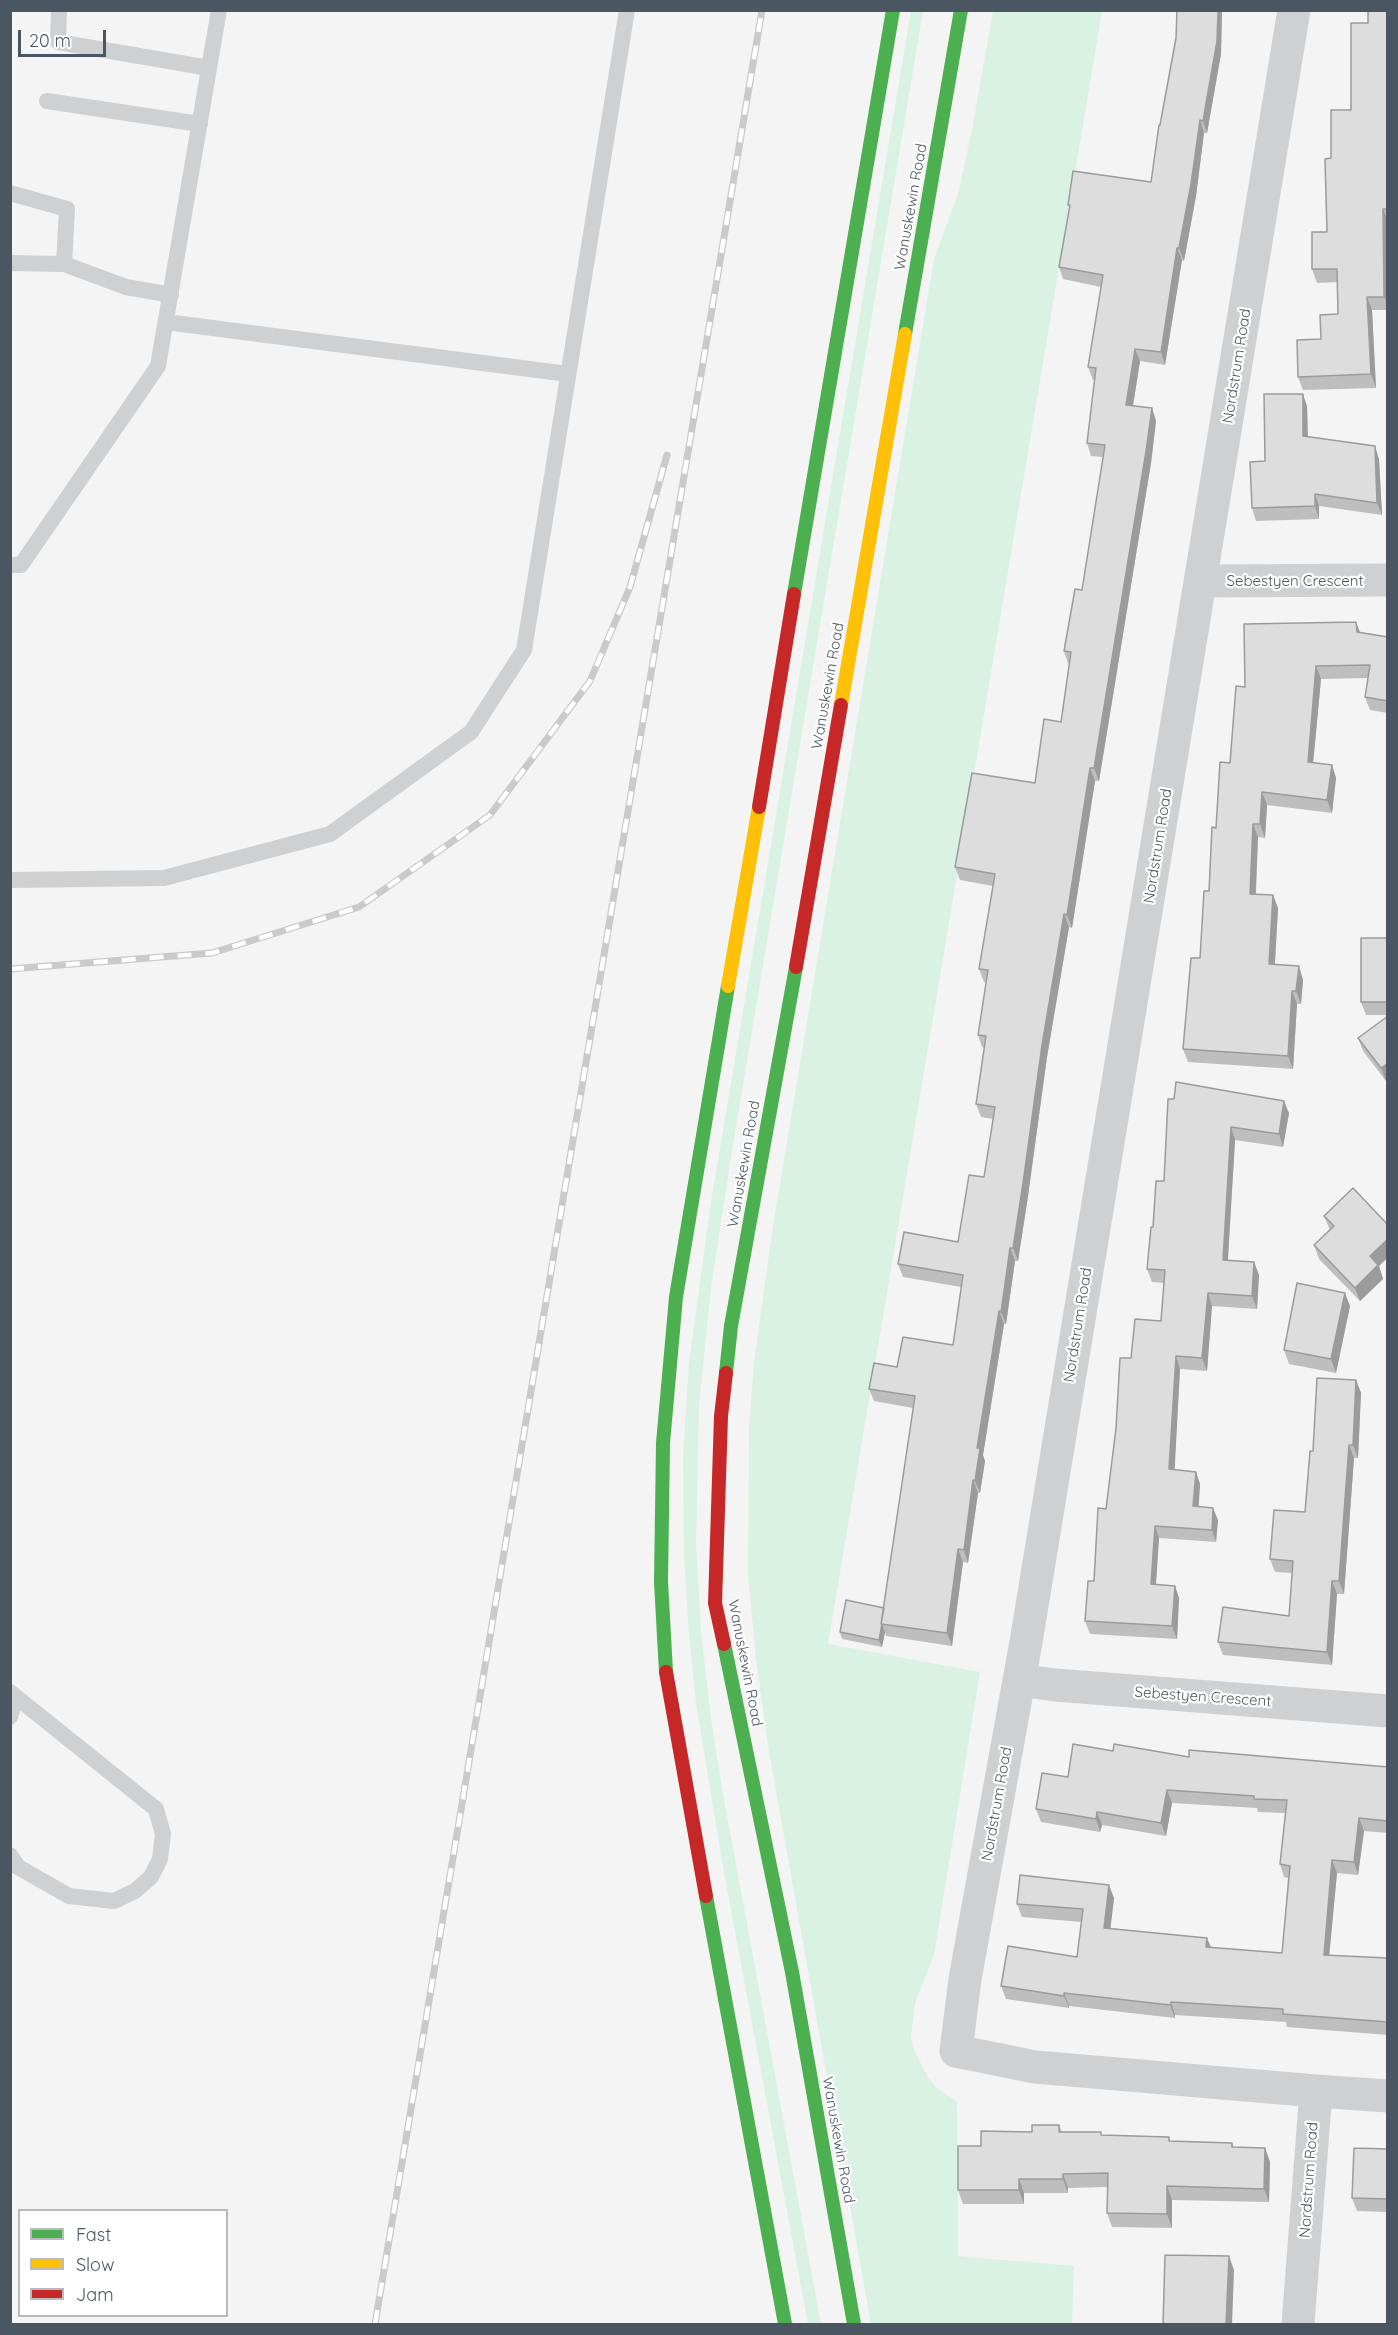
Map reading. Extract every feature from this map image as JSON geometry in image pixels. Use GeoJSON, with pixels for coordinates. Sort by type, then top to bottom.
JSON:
{"type":"FeatureCollection","features":[{"type":"Feature","properties":{"kind":"main road"},"geometry":{"type":"LineString","coordinates":[[785,2325],[667,1681],[661,1582],[663,1443],[676,1297],[893,10]]}},
{"type":"Feature","properties":{"kind":"main road","name":"Wanuskewin Road"},"geometry":{"type":"LineString","coordinates":[[854,2325],[792,1972],[715,1603],[721,1416],[731,1326],[962,10]]}},
{"type":"Feature","properties":{"kind":"street","name":"Nordstrum Road"},"geometry":{"type":"LineString","coordinates":[[1294,10],[1202,581],[1019,1680],[965,1979],[956,2051],[1035,2067],[1316,2091],[1298,2325]]}},
{"type":"Feature","properties":{"kind":"street","name":"Sebestyen Crescent"},"geometry":{"type":"LineString","coordinates":[[1202,581],[1388,580]]}},
{"type":"Feature","properties":{"kind":"street","name":"Sebestyen Crescent"},"geometry":{"type":"LineString","coordinates":[[1019,1680],[1055,1685],[1387,1708]]}},
{"type":"Feature","properties":{"kind":"street"},"geometry":{"type":"LineString","coordinates":[[1316,2091],[1388,2096]]}},
{"type":"Feature","properties":{"kind":"lane"},"geometry":{"type":"LineString","coordinates":[[59,10],[58,42],[209,68]]}},
{"type":"Feature","properties":{"kind":"lane"},"geometry":{"type":"LineString","coordinates":[[10,565],[21,565],[158,366],[219,10]]}},
{"type":"Feature","properties":{"kind":"lane"},"geometry":{"type":"LineString","coordinates":[[10,880],[164,878],[330,834],[471,732],[524,650],[627,10]]}},
{"type":"Feature","properties":{"kind":"lane"},"geometry":{"type":"LineString","coordinates":[[47,101],[200,124]]}},
{"type":"Feature","properties":{"kind":"lane"},"geometry":{"type":"LineString","coordinates":[[10,192],[67,209],[64,264]]}},
{"type":"Feature","properties":{"kind":"lane"},"geometry":{"type":"LineString","coordinates":[[10,263],[64,264],[126,287],[171,294]]}},
{"type":"Feature","properties":{"kind":"lane"},"geometry":{"type":"LineString","coordinates":[[166,322],[568,374]]}},
{"type":"Feature","properties":{"kind":"lane"},"geometry":{"type":"LineString","coordinates":[[10,1717],[14,1694],[156,1809],[164,1834],[160,1859],[151,1877],[135,1891],[114,1901],[69,1896],[18,1868],[10,1855]]}},
{"type":"Feature","properties":{"kind":"green space"},"geometry":{"type":"Polygon","coordinates":[[[911,11],[923,11],[732,1150],[711,1288],[699,1406],[696,1544],[701,1631],[711,1719],[821,2324],[808,2324],[723,1867],[696,1703],[684,1555],[683,1457],[689,1363],[711,1202],[911,11]]]}},
{"type":"Feature","properties":{"kind":"green space"},"geometry":{"type":"Polygon","coordinates":[[[993,11],[1102,11],[828,1644],[980,1672],[934,1955],[915,2003],[911,2037],[914,2050],[928,2077],[937,2088],[957,2102],[958,2256],[1074,2266],[1072,2324],[871,2324],[768,1746],[756,1659],[748,1574],[749,1427],[754,1362],[773,1226],[934,259],[958,194],[993,11]]]}},
{"type":"Feature","properties":{"kind":"building"},"geometry":{"type":"Polygon","coordinates":[[[1177,10],[1218,10],[1217,41],[1203,121],[1200,120],[1161,352],[1135,349],[1126,405],[1152,408],[1146,451],[1094,768],[1090,768],[1067,915],[1064,914],[1042,1045],[1013,1248],[1010,1248],[977,1448],[980,1448],[975,1481],[973,1480],[964,1550],[958,1549],[947,1633],[881,1624],[915,1396],[869,1389],[874,1363],[897,1367],[903,1337],[953,1345],[963,1275],[898,1264],[904,1232],[958,1242],[969,1175],[984,1177],[995,1107],[976,1104],[986,1036],[978,1035],[988,970],[979,969],[995,874],[955,867],[972,773],[1035,783],[1044,719],[1061,722],[1071,652],[1064,651],[1075,589],[1082,590],[1105,445],[1087,443],[1096,368],[1088,367],[1103,275],[1059,267],[1070,205],[1068,205],[1073,171],[1151,182],[1159,125],[1176,38],[1177,10]]]}},
{"type":"Feature","properties":{"kind":"building"},"geometry":{"type":"Polygon","coordinates":[[[1368,10],[1388,10],[1388,209],[1383,209],[1384,297],[1367,297],[1371,374],[1298,377],[1297,340],[1321,339],[1320,315],[1338,314],[1337,269],[1312,269],[1312,232],[1327,232],[1325,159],[1331,158],[1331,110],[1351,110],[1351,23],[1368,23],[1368,10]]]}},
{"type":"Feature","properties":{"kind":"building"},"geometry":{"type":"Polygon","coordinates":[[[1264,394],[1303,394],[1303,436],[1375,446],[1377,503],[1315,494],[1315,506],[1252,508],[1250,462],[1265,461],[1264,394]]]}},
{"type":"Feature","properties":{"kind":"building"},"geometry":{"type":"Polygon","coordinates":[[[1356,622],[1357,632],[1388,637],[1388,701],[1365,697],[1370,665],[1316,666],[1308,762],[1332,765],[1327,800],[1262,792],[1260,824],[1253,824],[1250,894],[1273,895],[1269,964],[1299,966],[1296,991],[1292,991],[1288,1056],[1183,1049],[1191,958],[1200,958],[1204,891],[1209,891],[1212,827],[1216,828],[1220,762],[1230,763],[1236,686],[1245,687],[1244,624],[1356,622]]]}},
{"type":"Feature","properties":{"kind":"building"},"geometry":{"type":"Polygon","coordinates":[[[1388,935],[1388,1002],[1361,1002],[1361,938],[1386,938],[1388,935]]]}},
{"type":"Feature","properties":{"kind":"building"},"geometry":{"type":"Polygon","coordinates":[[[1388,1016],[1388,1063],[1381,1068],[1358,1038],[1388,1016]]]}},
{"type":"Feature","properties":{"kind":"building"},"geometry":{"type":"Polygon","coordinates":[[[1176,1082],[1284,1101],[1279,1134],[1231,1127],[1223,1260],[1254,1262],[1252,1296],[1208,1293],[1202,1358],[1176,1356],[1169,1469],[1196,1472],[1193,1506],[1213,1508],[1212,1530],[1155,1526],[1151,1584],[1175,1586],[1172,1626],[1085,1621],[1088,1581],[1094,1581],[1098,1508],[1106,1509],[1116,1428],[1120,1358],[1131,1358],[1135,1319],[1161,1321],[1165,1270],[1147,1269],[1156,1181],[1164,1181],[1168,1099],[1174,1099],[1176,1082]]]}},
{"type":"Feature","properties":{"kind":"building"},"geometry":{"type":"Polygon","coordinates":[[[1353,1188],[1388,1225],[1388,1239],[1370,1256],[1378,1265],[1355,1288],[1314,1245],[1334,1226],[1324,1216],[1353,1188]]]}},
{"type":"Feature","properties":{"kind":"building"},"geometry":{"type":"Polygon","coordinates":[[[1297,1283],[1345,1293],[1331,1359],[1284,1350],[1297,1283]]]}},
{"type":"Feature","properties":{"kind":"building"},"geometry":{"type":"Polygon","coordinates":[[[1317,1378],[1356,1380],[1353,1445],[1349,1445],[1339,1581],[1332,1581],[1327,1652],[1218,1642],[1223,1607],[1289,1616],[1293,1561],[1270,1559],[1274,1510],[1305,1512],[1310,1451],[1313,1451],[1317,1378]]]}},
{"type":"Feature","properties":{"kind":"building"},"geometry":{"type":"Polygon","coordinates":[[[846,1600],[884,1608],[879,1640],[840,1632],[846,1600]]]}},
{"type":"Feature","properties":{"kind":"building"},"geometry":{"type":"Polygon","coordinates":[[[1073,1744],[1113,1751],[1114,1744],[1189,1757],[1189,1750],[1388,1767],[1387,1821],[1359,1818],[1354,1862],[1332,1860],[1324,1955],[1388,1958],[1388,2022],[1283,2014],[1283,2009],[1171,2002],[1170,2005],[1064,1993],[1064,1996],[1001,1986],[1008,1946],[1077,1957],[1083,1909],[1017,1904],[1020,1875],[1109,1885],[1104,1928],[1207,1938],[1206,1947],[1282,1953],[1290,1866],[1280,1864],[1287,1800],[1167,1790],[1161,1823],[1097,1812],[1096,1819],[1036,1809],[1042,1773],[1068,1777],[1073,1744]]]}},
{"type":"Feature","properties":{"kind":"building"},"geometry":{"type":"Polygon","coordinates":[[[1032,2125],[1059,2125],[1059,2132],[1101,2132],[1101,2135],[1169,2137],[1169,2141],[1232,2143],[1232,2147],[1265,2148],[1264,2189],[1167,2186],[1167,2214],[1107,2213],[1108,2173],[1063,2174],[1063,2179],[1019,2179],[1019,2190],[958,2190],[958,2146],[981,2146],[981,2131],[1032,2132],[1032,2125]]]}},
{"type":"Feature","properties":{"kind":"building"},"geometry":{"type":"Polygon","coordinates":[[[1354,2148],[1388,2149],[1388,2199],[1352,2198],[1354,2148]]]}},
{"type":"Feature","properties":{"kind":"building"},"geometry":{"type":"Polygon","coordinates":[[[1165,2255],[1229,2256],[1226,2325],[1163,2325],[1165,2255]]]}},
{"type":"Feature","properties":{"kind":"railway"},"geometry":{"type":"LineString","coordinates":[[375,2324],[762,10]]}},
{"type":"Feature","properties":{"kind":"railway"},"geometry":{"type":"LineString","coordinates":[[10,969],[212,953],[359,907],[490,815],[590,681],[630,587],[667,455]]}},
{"type":"Feature","properties":{"kind":"traffic: fast"},"geometry":{"type":"LineString","coordinates":[[794,594],[893,10]]}},
{"type":"Feature","properties":{"kind":"traffic: fast"},"geometry":{"type":"LineString","coordinates":[[905,334],[961,10]]}},
{"type":"Feature","properties":{"kind":"traffic: fast"},"geometry":{"type":"LineString","coordinates":[[726,1373],[731,1326],[796,967]]}},
{"type":"Feature","properties":{"kind":"traffic: fast"},"geometry":{"type":"LineString","coordinates":[[666,1672],[661,1582],[663,1443],[676,1297],[728,986]]}},
{"type":"Feature","properties":{"kind":"traffic: fast"},"geometry":{"type":"LineString","coordinates":[[724,1644],[792,1972],[854,2324]]}},
{"type":"Feature","properties":{"kind":"traffic: fast"},"geometry":{"type":"LineString","coordinates":[[706,1896],[785,2324]]}},
{"type":"Feature","properties":{"kind":"traffic: slow"},"geometry":{"type":"LineString","coordinates":[[841,705],[905,334]]}},
{"type":"Feature","properties":{"kind":"traffic: slow"},"geometry":{"type":"LineString","coordinates":[[728,986],[759,807]]}},
{"type":"Feature","properties":{"kind":"traffic: jam"},"geometry":{"type":"LineString","coordinates":[[759,807],[794,594]]}},
{"type":"Feature","properties":{"kind":"traffic: jam"},"geometry":{"type":"LineString","coordinates":[[796,967],[841,705]]}},
{"type":"Feature","properties":{"kind":"traffic: jam"},"geometry":{"type":"LineString","coordinates":[[724,1644],[715,1603],[721,1416],[726,1373]]}},
{"type":"Feature","properties":{"kind":"traffic: jam"},"geometry":{"type":"LineString","coordinates":[[666,1672],[706,1896]]}}]}
